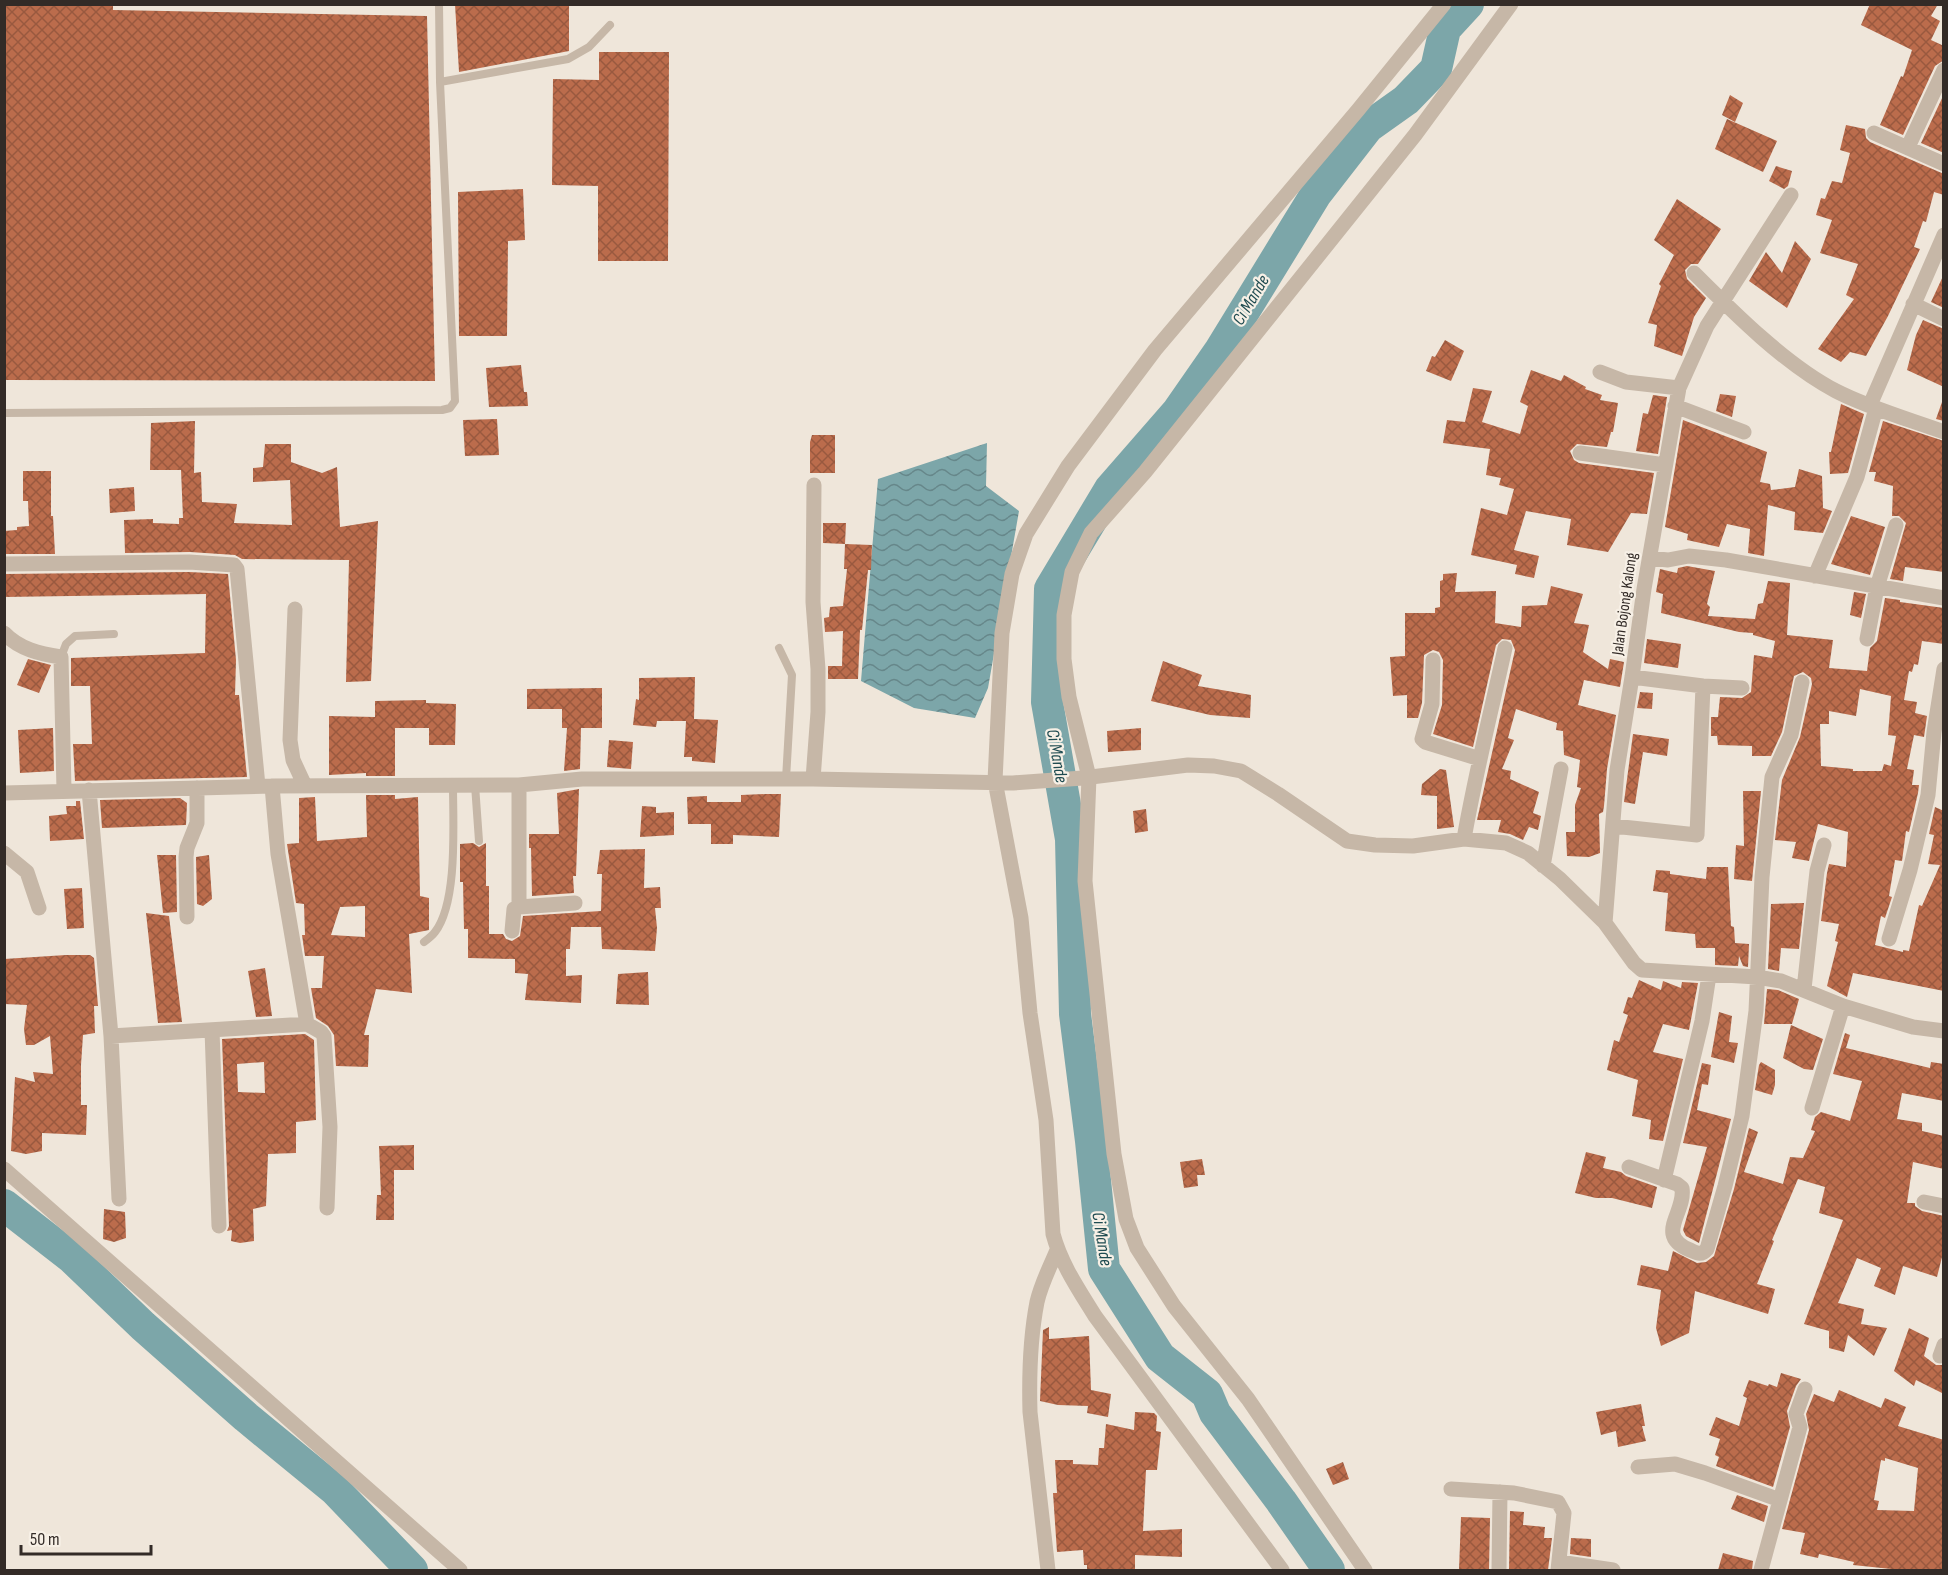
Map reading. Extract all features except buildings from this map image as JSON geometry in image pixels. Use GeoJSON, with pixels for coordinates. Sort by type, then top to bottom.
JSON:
{"type":"FeatureCollection","features":[{"type":"Feature","properties":{"kind":"street"},"geometry":{"type":"LineString","coordinates":[[1282,1570],[1095,1316],[1075,1285],[1057,1250],[1053,1234],[1046,1120],[1030,1013],[1021,918],[995,781],[1002,633],[1012,574],[1026,534],[1068,466],[1155,350],[1444,4]]}},
{"type":"Feature","properties":{"kind":"street"},"geometry":{"type":"LineString","coordinates":[[1365,1570],[1248,1399],[1174,1306],[1137,1248],[1126,1219],[1114,1154],[1085,881],[1086,777],[1069,697],[1064,659],[1064,626],[1072,572],[1091,533],[1145,472],[1415,135],[1511,4]]}},
{"type":"Feature","properties":{"kind":"street"},"geometry":{"type":"LineString","coordinates":[[1908,147],[1944,70]]}},
{"type":"Feature","properties":{"kind":"street"},"geometry":{"type":"LineString","coordinates":[[1874,133],[1944,164]]}},
{"type":"Feature","properties":{"kind":"street","name":"Jalan Bojong Kalong"},"geometry":{"type":"LineString","coordinates":[[1605,923],[1617,770],[1649,558],[1679,388],[1707,326],[1791,195]]}},
{"type":"Feature","properties":{"kind":"street"},"geometry":{"type":"LineString","coordinates":[[1815,576],[1857,477],[1873,406],[1913,304],[1938,261],[1944,235]]}},
{"type":"Feature","properties":{"kind":"street"},"geometry":{"type":"LineString","coordinates":[[1694,273],[1723,302],[1804,372],[1837,392],[1944,432]]}},
{"type":"Feature","properties":{"kind":"street"},"geometry":{"type":"LineString","coordinates":[[1913,304],[1944,319]]}},
{"type":"Feature","properties":{"kind":"street"},"geometry":{"type":"LineString","coordinates":[[1600,372],[1626,382],[1679,388]]}},
{"type":"Feature","properties":{"kind":"street"},"geometry":{"type":"LineString","coordinates":[[1675,406],[1744,432]]}},
{"type":"Feature","properties":{"kind":"street"},"geometry":{"type":"LineString","coordinates":[[1580,453],[1665,465]]}},
{"type":"Feature","properties":{"kind":"street"},"geometry":{"type":"LineString","coordinates":[[813,779],[819,669],[813,603],[814,485]]}},
{"type":"Feature","properties":{"kind":"street"},"geometry":{"type":"LineString","coordinates":[[1867,639],[1877,586],[1896,525]]}},
{"type":"Feature","properties":{"kind":"street"},"geometry":{"type":"LineString","coordinates":[[1649,558],[1668,560],[1689,556],[1708,558],[1944,598]]}},
{"type":"Feature","properties":{"kind":"street"},"geometry":{"type":"LineString","coordinates":[[4,564],[189,562],[234,565],[237,568],[265,786],[279,854],[307,1024]]}},
{"type":"Feature","properties":{"kind":"street"},"geometry":{"type":"LineString","coordinates":[[295,609],[290,740],[293,760],[305,786]]}},
{"type":"Feature","properties":{"kind":"street"},"geometry":{"type":"LineString","coordinates":[[4,633],[11,640],[29,650],[61,657],[64,790]]}},
{"type":"Feature","properties":{"kind":"street"},"geometry":{"type":"LineString","coordinates":[[1464,839],[1475,777],[1505,648]]}},
{"type":"Feature","properties":{"kind":"street"},"geometry":{"type":"LineString","coordinates":[[1433,660],[1432,704],[1422,739],[1425,742],[1480,759]]}},
{"type":"Feature","properties":{"kind":"street"},"geometry":{"type":"LineString","coordinates":[[1889,939],[1910,870],[1928,795],[1939,733],[1944,669]]}},
{"type":"Feature","properties":{"kind":"street"},"geometry":{"type":"LineString","coordinates":[[1632,677],[1703,686],[1742,688]]}},
{"type":"Feature","properties":{"kind":"street"},"geometry":{"type":"LineString","coordinates":[[1629,1167],[1677,1184],[1682,1188],[1683,1195],[1672,1226],[1674,1240],[1679,1246],[1700,1254],[1704,1253],[1725,1186],[1742,1116],[1756,1011],[1762,877],[1772,777],[1791,735],[1802,682]]}},
{"type":"Feature","properties":{"kind":"street"},"geometry":{"type":"LineString","coordinates":[[1613,826],[1697,834],[1703,686]]}},
{"type":"Feature","properties":{"kind":"street"},"geometry":{"type":"LineString","coordinates":[[4,793],[265,786],[519,785],[582,780],[813,779],[1013,783],[1188,765],[1214,766],[1241,771],[1347,841],[1375,845],[1413,846],[1464,839],[1506,843],[1528,853],[1560,879],[1605,923],[1634,963],[1642,970],[1757,977],[1781,981],[1843,1006],[1913,1027],[1944,1031]]}},
{"type":"Feature","properties":{"kind":"street"},"geometry":{"type":"LineString","coordinates":[[1543,866],[1561,770]]}},
{"type":"Feature","properties":{"kind":"street"},"geometry":{"type":"LineString","coordinates":[[519,785],[519,907]]}},
{"type":"Feature","properties":{"kind":"street"},"geometry":{"type":"LineString","coordinates":[[187,917],[186,857],[196,823],[197,788]]}},
{"type":"Feature","properties":{"kind":"street"},"geometry":{"type":"LineString","coordinates":[[89,790],[111,1036],[118,1199]]}},
{"type":"Feature","properties":{"kind":"street"},"geometry":{"type":"LineString","coordinates":[[1804,989],[1817,871],[1824,845]]}},
{"type":"Feature","properties":{"kind":"street"},"geometry":{"type":"LineString","coordinates":[[4,853],[27,872],[39,908]]}},
{"type":"Feature","properties":{"kind":"street"},"geometry":{"type":"LineString","coordinates":[[512,931],[514,909],[575,903]]}},
{"type":"Feature","properties":{"kind":"street"},"geometry":{"type":"LineString","coordinates":[[1664,1180],[1702,1021],[1709,975]]}},
{"type":"Feature","properties":{"kind":"street"},"geometry":{"type":"LineString","coordinates":[[1812,1108],[1843,1006]]}},
{"type":"Feature","properties":{"kind":"street"},"geometry":{"type":"LineString","coordinates":[[111,1036],[307,1024],[321,1032],[324,1036],[330,1127],[327,1208]]}},
{"type":"Feature","properties":{"kind":"street"},"geometry":{"type":"LineString","coordinates":[[212,1030],[219,1226]]}},
{"type":"Feature","properties":{"kind":"street"},"geometry":{"type":"LineString","coordinates":[[4,1169],[460,1570]]}},
{"type":"Feature","properties":{"kind":"street"},"geometry":{"type":"LineString","coordinates":[[1924,1202],[1944,1206]]}},
{"type":"Feature","properties":{"kind":"street"},"geometry":{"type":"LineString","coordinates":[[1048,1570],[1029,1388],[1032,1333],[1038,1300],[1057,1250]]}},
{"type":"Feature","properties":{"kind":"street"},"geometry":{"type":"LineString","coordinates":[[1761,1570],[1800,1427],[1796,1414],[1805,1389]]}},
{"type":"Feature","properties":{"kind":"street"},"geometry":{"type":"LineString","coordinates":[[1638,1467],[1676,1464],[1780,1500]]}},
{"type":"Feature","properties":{"kind":"street"},"geometry":{"type":"LineString","coordinates":[[1451,1489],[1514,1493],[1557,1502],[1564,1514],[1559,1566],[1613,1570]]}},
{"type":"Feature","properties":{"kind":"street"},"geometry":{"type":"LineString","coordinates":[[1499,1570],[1500,1492]]}},
{"type":"Feature","properties":{"kind":"lane"},"geometry":{"type":"LineString","coordinates":[[4,413],[450,408],[455,401],[440,82],[439,4]]}},
{"type":"Feature","properties":{"kind":"lane"},"geometry":{"type":"LineString","coordinates":[[440,82],[568,59],[589,47],[610,25]]}},
{"type":"Feature","properties":{"kind":"lane"},"geometry":{"type":"LineString","coordinates":[[61,657],[66,644],[75,636],[114,634]]}},
{"type":"Feature","properties":{"kind":"lane"},"geometry":{"type":"LineString","coordinates":[[779,648],[792,675],[786,779]]}},
{"type":"Feature","properties":{"kind":"lane"},"geometry":{"type":"LineString","coordinates":[[475,785],[479,841]]}},
{"type":"Feature","properties":{"kind":"lane"},"geometry":{"type":"LineString","coordinates":[[424,942],[439,925],[452,877],[453,786]]}},
{"type":"Feature","properties":{"kind":"water"},"geometry":{"type":"Polygon","coordinates":[[[987,443],[986,486],[1019,511],[988,688],[975,718],[914,708],[861,681],[878,479],[987,443]]]}},
{"type":"Feature","properties":{"kind":"waterway","name":"Ci Mande"},"geometry":{"type":"LineString","coordinates":[[1329,1570],[1215,1413],[1207,1394],[1160,1357],[1104,1269],[1075,1014],[1071,839],[1047,702],[1050,589],[1110,489],[1178,411],[1219,352],[1316,194],[1368,127],[1406,100],[1436,69],[1445,29],[1468,4]]}},
{"type":"Feature","properties":{"kind":"waterway"},"geometry":{"type":"LineString","coordinates":[[4,1205],[71,1257],[143,1326],[246,1417],[335,1490],[412,1570]]}}]}
